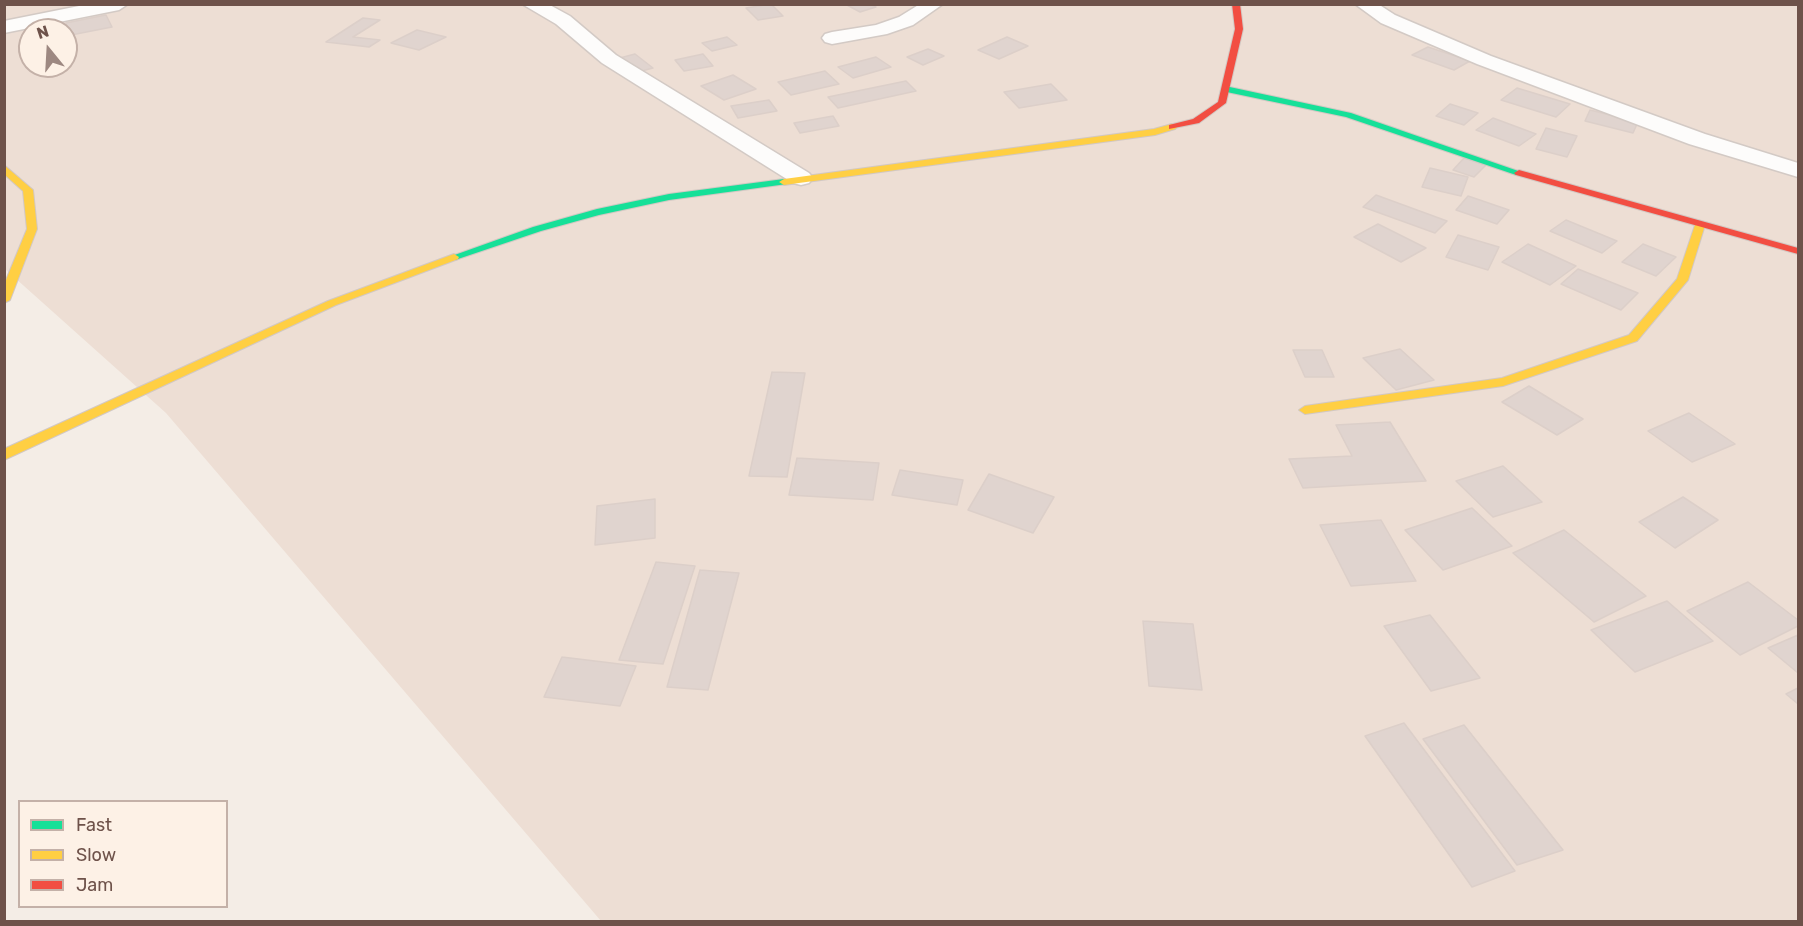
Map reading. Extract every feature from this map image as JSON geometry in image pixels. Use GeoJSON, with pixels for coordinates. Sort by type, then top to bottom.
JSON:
{"type":"FeatureCollection","features":[{"type":"Feature","properties":{"kind":"street"},"geometry":{"type":"LineString","coordinates":[[4,27],[120,4]]}},
{"type":"Feature","properties":{"kind":"street"},"geometry":{"type":"LineString","coordinates":[[531,4],[563,20],[609,59],[801,178]]}},
{"type":"Feature","properties":{"kind":"street"},"geometry":{"type":"LineString","coordinates":[[832,38],[880,30],[906,21],[934,4]]}},
{"type":"Feature","properties":{"kind":"street"},"geometry":{"type":"LineString","coordinates":[[4,455],[332,303],[537,229],[597,212],[669,196],[1155,132],[1196,120],[1222,103],[1239,29],[1236,4]]}},
{"type":"Feature","properties":{"kind":"street"},"geometry":{"type":"LineString","coordinates":[[1364,4],[1388,19],[1484,60],[1697,139],[1798,170]]}},
{"type":"Feature","properties":{"kind":"street"},"geometry":{"type":"LineString","coordinates":[[1225,89],[1348,115],[1508,170],[1798,251]]}},
{"type":"Feature","properties":{"kind":"street"},"geometry":{"type":"LineString","coordinates":[[4,168],[28,190],[32,229],[4,300]]}},
{"type":"Feature","properties":{"kind":"street"},"geometry":{"type":"LineString","coordinates":[[1305,410],[1503,382],[1633,338],[1682,280],[1700,225]]}},
{"type":"Feature","properties":{"kind":"shaded area"},"geometry":{"type":"Polygon","coordinates":[[[5,5],[1798,5],[1798,921],[601,921],[166,413],[5,269],[5,5]]]}},
{"type":"Feature","properties":{"kind":"building"},"geometry":{"type":"Polygon","coordinates":[[[771,4],[783,16],[758,20],[746,8],[771,4]]]}},
{"type":"Feature","properties":{"kind":"building"},"geometry":{"type":"Polygon","coordinates":[[[845,4],[870,4],[876,7],[860,12],[845,4]]]}},
{"type":"Feature","properties":{"kind":"building"},"geometry":{"type":"Polygon","coordinates":[[[106,15],[112,27],[78,34],[78,21],[106,15]]]}},
{"type":"Feature","properties":{"kind":"building"},"geometry":{"type":"Polygon","coordinates":[[[363,18],[380,20],[353,37],[380,40],[369,47],[326,42],[363,18]]]}},
{"type":"Feature","properties":{"kind":"building"},"geometry":{"type":"Polygon","coordinates":[[[417,30],[446,37],[419,50],[391,43],[417,30]]]}},
{"type":"Feature","properties":{"kind":"building"},"geometry":{"type":"Polygon","coordinates":[[[727,37],[737,45],[712,51],[702,43],[727,37]]]}},
{"type":"Feature","properties":{"kind":"building"},"geometry":{"type":"Polygon","coordinates":[[[1007,37],[1028,46],[999,59],[978,50],[1007,37]]]}},
{"type":"Feature","properties":{"kind":"building"},"geometry":{"type":"Polygon","coordinates":[[[1428,47],[1470,61],[1454,70],[1412,55],[1428,47]]]}},
{"type":"Feature","properties":{"kind":"building"},"geometry":{"type":"Polygon","coordinates":[[[928,49],[944,56],[923,65],[907,57],[928,49]]]}},
{"type":"Feature","properties":{"kind":"building"},"geometry":{"type":"Polygon","coordinates":[[[635,54],[653,68],[634,73],[616,59],[635,54]]]}},
{"type":"Feature","properties":{"kind":"building"},"geometry":{"type":"Polygon","coordinates":[[[703,54],[713,66],[684,71],[675,60],[703,54]]]}},
{"type":"Feature","properties":{"kind":"building"},"geometry":{"type":"Polygon","coordinates":[[[876,57],[891,67],[853,78],[838,67],[876,57]]]}},
{"type":"Feature","properties":{"kind":"building"},"geometry":{"type":"Polygon","coordinates":[[[825,71],[839,84],[791,95],[778,82],[825,71]]]}},
{"type":"Feature","properties":{"kind":"building"},"geometry":{"type":"Polygon","coordinates":[[[733,75],[756,89],[724,100],[701,86],[733,75]]]}},
{"type":"Feature","properties":{"kind":"building"},"geometry":{"type":"Polygon","coordinates":[[[906,81],[916,91],[838,108],[828,97],[906,81]]]}},
{"type":"Feature","properties":{"kind":"building"},"geometry":{"type":"Polygon","coordinates":[[[1051,84],[1067,100],[1019,108],[1004,92],[1051,84]]]}},
{"type":"Feature","properties":{"kind":"building"},"geometry":{"type":"Polygon","coordinates":[[[1517,88],[1570,104],[1556,117],[1501,100],[1517,88]]]}},
{"type":"Feature","properties":{"kind":"building"},"geometry":{"type":"Polygon","coordinates":[[[769,100],[777,111],[738,118],[731,106],[769,100]]]}},
{"type":"Feature","properties":{"kind":"building"},"geometry":{"type":"Polygon","coordinates":[[[1450,104],[1478,113],[1464,125],[1436,116],[1450,104]]]}},
{"type":"Feature","properties":{"kind":"building"},"geometry":{"type":"Polygon","coordinates":[[[1590,110],[1638,122],[1633,133],[1585,121],[1590,110]]]}},
{"type":"Feature","properties":{"kind":"building"},"geometry":{"type":"Polygon","coordinates":[[[833,116],[839,126],[800,133],[794,123],[833,116]]]}},
{"type":"Feature","properties":{"kind":"building"},"geometry":{"type":"Polygon","coordinates":[[[1493,118],[1536,134],[1519,146],[1476,130],[1493,118]]]}},
{"type":"Feature","properties":{"kind":"building"},"geometry":{"type":"Polygon","coordinates":[[[1546,128],[1577,136],[1567,157],[1536,149],[1546,128]]]}},
{"type":"Feature","properties":{"kind":"building"},"geometry":{"type":"Polygon","coordinates":[[[1464,158],[1486,165],[1474,177],[1453,170],[1464,158]]]}},
{"type":"Feature","properties":{"kind":"building"},"geometry":{"type":"Polygon","coordinates":[[[1430,168],[1468,177],[1461,196],[1422,187],[1430,168]]]}},
{"type":"Feature","properties":{"kind":"building"},"geometry":{"type":"Polygon","coordinates":[[[1376,195],[1447,221],[1435,233],[1363,207],[1376,195]]]}},
{"type":"Feature","properties":{"kind":"building"},"geometry":{"type":"Polygon","coordinates":[[[1468,196],[1509,210],[1497,224],[1456,210],[1468,196]]]}},
{"type":"Feature","properties":{"kind":"building"},"geometry":{"type":"Polygon","coordinates":[[[1566,220],[1617,241],[1602,253],[1550,231],[1566,220]]]}},
{"type":"Feature","properties":{"kind":"building"},"geometry":{"type":"Polygon","coordinates":[[[1378,224],[1426,248],[1401,262],[1354,237],[1378,224]]]}},
{"type":"Feature","properties":{"kind":"building"},"geometry":{"type":"Polygon","coordinates":[[[1458,235],[1499,247],[1488,270],[1446,257],[1458,235]]]}},
{"type":"Feature","properties":{"kind":"building"},"geometry":{"type":"Polygon","coordinates":[[[1528,244],[1576,266],[1550,285],[1502,262],[1528,244]]]}},
{"type":"Feature","properties":{"kind":"building"},"geometry":{"type":"Polygon","coordinates":[[[1643,244],[1676,257],[1656,276],[1622,262],[1643,244]]]}},
{"type":"Feature","properties":{"kind":"building"},"geometry":{"type":"Polygon","coordinates":[[[1578,269],[1638,293],[1621,310],[1561,284],[1578,269]]]}},
{"type":"Feature","properties":{"kind":"building"},"geometry":{"type":"Polygon","coordinates":[[[1400,349],[1434,380],[1396,390],[1363,358],[1400,349]]]}},
{"type":"Feature","properties":{"kind":"building"},"geometry":{"type":"Polygon","coordinates":[[[1293,350],[1322,350],[1334,377],[1305,377],[1293,350]]]}},
{"type":"Feature","properties":{"kind":"building"},"geometry":{"type":"Polygon","coordinates":[[[772,372],[805,373],[787,477],[749,476],[772,372]]]}},
{"type":"Feature","properties":{"kind":"building"},"geometry":{"type":"Polygon","coordinates":[[[1529,386],[1583,419],[1557,435],[1502,402],[1529,386]]]}},
{"type":"Feature","properties":{"kind":"building"},"geometry":{"type":"Polygon","coordinates":[[[1689,413],[1735,444],[1692,462],[1648,431],[1689,413]]]}},
{"type":"Feature","properties":{"kind":"building"},"geometry":{"type":"Polygon","coordinates":[[[1390,422],[1426,481],[1303,488],[1289,459],[1352,456],[1336,425],[1390,422]]]}},
{"type":"Feature","properties":{"kind":"building"},"geometry":{"type":"Polygon","coordinates":[[[797,458],[879,463],[873,500],[789,495],[797,458]]]}},
{"type":"Feature","properties":{"kind":"building"},"geometry":{"type":"Polygon","coordinates":[[[1503,466],[1542,502],[1493,517],[1456,481],[1503,466]]]}},
{"type":"Feature","properties":{"kind":"building"},"geometry":{"type":"Polygon","coordinates":[[[900,470],[963,480],[957,505],[892,495],[900,470]]]}},
{"type":"Feature","properties":{"kind":"building"},"geometry":{"type":"Polygon","coordinates":[[[989,474],[1054,497],[1033,533],[968,510],[989,474]]]}},
{"type":"Feature","properties":{"kind":"building"},"geometry":{"type":"Polygon","coordinates":[[[1683,497],[1718,520],[1675,548],[1639,522],[1683,497]]]}},
{"type":"Feature","properties":{"kind":"building"},"geometry":{"type":"Polygon","coordinates":[[[655,499],[655,538],[595,545],[597,506],[655,499]]]}},
{"type":"Feature","properties":{"kind":"building"},"geometry":{"type":"Polygon","coordinates":[[[1472,508],[1512,546],[1443,570],[1405,530],[1472,508]]]}},
{"type":"Feature","properties":{"kind":"building"},"geometry":{"type":"Polygon","coordinates":[[[1381,520],[1416,581],[1351,586],[1320,525],[1381,520]]]}},
{"type":"Feature","properties":{"kind":"building"},"geometry":{"type":"Polygon","coordinates":[[[1564,530],[1646,596],[1594,622],[1513,553],[1564,530]]]}},
{"type":"Feature","properties":{"kind":"building"},"geometry":{"type":"Polygon","coordinates":[[[656,562],[695,566],[663,664],[619,660],[656,562]]]}},
{"type":"Feature","properties":{"kind":"building"},"geometry":{"type":"Polygon","coordinates":[[[700,570],[739,573],[708,690],[667,687],[700,570]]]}},
{"type":"Feature","properties":{"kind":"building"},"geometry":{"type":"Polygon","coordinates":[[[1748,582],[1798,620],[1798,626],[1740,655],[1687,611],[1748,582]]]}},
{"type":"Feature","properties":{"kind":"building"},"geometry":{"type":"Polygon","coordinates":[[[1667,601],[1713,641],[1635,672],[1591,630],[1667,601]]]}},
{"type":"Feature","properties":{"kind":"building"},"geometry":{"type":"Polygon","coordinates":[[[1430,615],[1480,678],[1431,691],[1384,626],[1430,615]]]}},
{"type":"Feature","properties":{"kind":"building"},"geometry":{"type":"Polygon","coordinates":[[[1143,621],[1193,624],[1202,690],[1149,686],[1143,621]]]}},
{"type":"Feature","properties":{"kind":"building"},"geometry":{"type":"Polygon","coordinates":[[[1798,635],[1798,673],[1768,648],[1798,635]]]}},
{"type":"Feature","properties":{"kind":"building"},"geometry":{"type":"Polygon","coordinates":[[[562,657],[636,666],[620,706],[544,697],[562,657]]]}},
{"type":"Feature","properties":{"kind":"building"},"geometry":{"type":"Polygon","coordinates":[[[1798,688],[1798,704],[1786,694],[1798,688]]]}},
{"type":"Feature","properties":{"kind":"building"},"geometry":{"type":"Polygon","coordinates":[[[1404,723],[1515,871],[1472,887],[1365,736],[1404,723]]]}},
{"type":"Feature","properties":{"kind":"building"},"geometry":{"type":"Polygon","coordinates":[[[1464,725],[1563,850],[1517,865],[1423,739],[1464,725]]]}},
{"type":"Feature","properties":{"kind":"traffic: fast"},"geometry":{"type":"LineString","coordinates":[[1225,89],[1348,115],[1519,173]]}},
{"type":"Feature","properties":{"kind":"traffic: fast"},"geometry":{"type":"LineString","coordinates":[[454,257],[597,212],[669,197],[784,182]]}},
{"type":"Feature","properties":{"kind":"traffic: slow"},"geometry":{"type":"LineString","coordinates":[[784,182],[1155,132],[1172,127]]}},
{"type":"Feature","properties":{"kind":"traffic: slow"},"geometry":{"type":"LineString","coordinates":[[4,168],[28,190],[32,229],[4,300]]}},
{"type":"Feature","properties":{"kind":"traffic: slow"},"geometry":{"type":"LineString","coordinates":[[1305,410],[1503,382],[1633,338],[1682,280],[1700,225]]}},
{"type":"Feature","properties":{"kind":"traffic: slow"},"geometry":{"type":"LineString","coordinates":[[4,455],[332,303],[454,257]]}},
{"type":"Feature","properties":{"kind":"traffic: jam"},"geometry":{"type":"LineString","coordinates":[[1172,127],[1196,121],[1222,103],[1239,29],[1236,4]]}},
{"type":"Feature","properties":{"kind":"traffic: jam"},"geometry":{"type":"LineString","coordinates":[[1519,173],[1798,251]]}}]}
